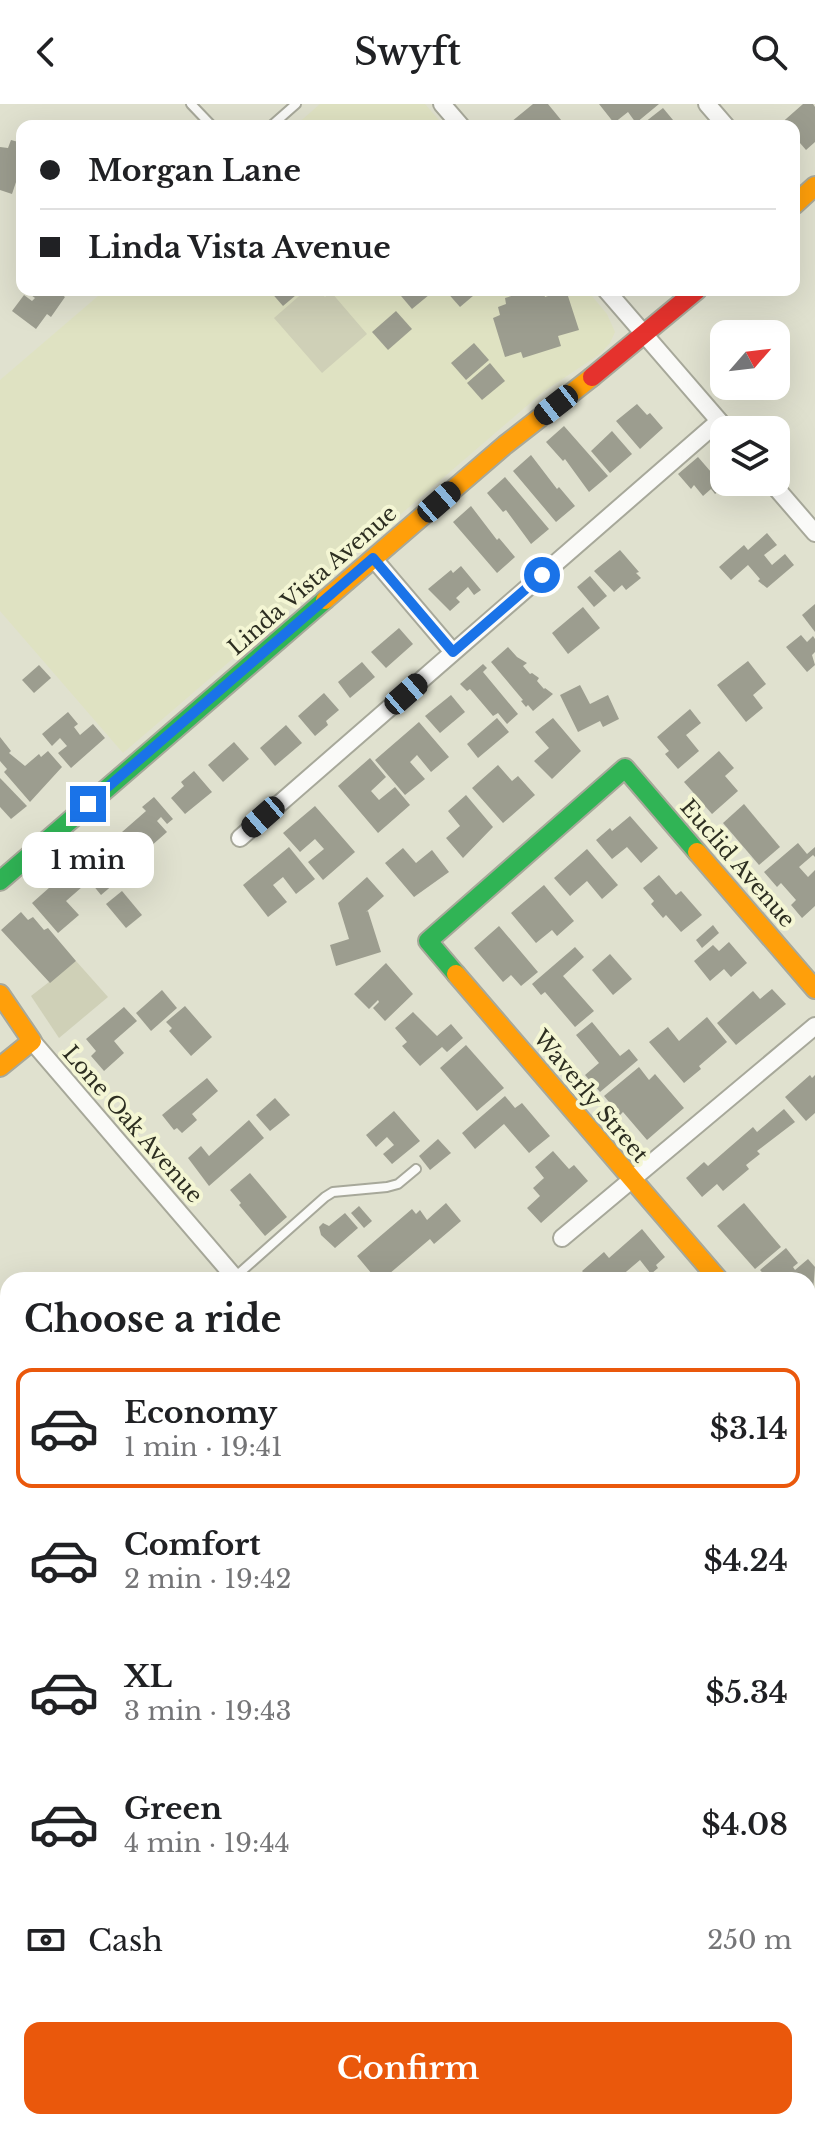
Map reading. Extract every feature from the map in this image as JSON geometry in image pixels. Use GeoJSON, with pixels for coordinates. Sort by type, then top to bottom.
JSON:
{"type":"FeatureCollection","features":[{"type":"Feature","properties":{"kind":"street"},"geometry":{"type":"LineString","coordinates":[[442,104],[456,120]]}},
{"type":"Feature","properties":{"kind":"street"},"geometry":{"type":"LineString","coordinates":[[707,104],[721,120]]}},
{"type":"Feature","properties":{"kind":"street"},"geometry":{"type":"LineString","coordinates":[[611,296],[714,416]]}},
{"type":"Feature","properties":{"kind":"street","name":"Linda Vista Avenue"},"geometry":{"type":"LineString","coordinates":[[0,881],[505,445],[690,296]]}},
{"type":"Feature","properties":{"kind":"street"},"geometry":{"type":"LineString","coordinates":[[240,838],[453,652],[710,437]]}},
{"type":"Feature","properties":{"kind":"street"},"geometry":{"type":"LineString","coordinates":[[784,496],[812,525]]}},
{"type":"Feature","properties":{"kind":"street"},"geometry":{"type":"LineString","coordinates":[[373,558],[453,652]]}},
{"type":"Feature","properties":{"kind":"street","name":"Waverly Street"},"geometry":{"type":"LineString","coordinates":[[625,768],[428,941],[712,1272]]}},
{"type":"Feature","properties":{"kind":"street","name":"Euclid Avenue"},"geometry":{"type":"LineString","coordinates":[[625,768],[815,989]]}},
{"type":"Feature","properties":{"kind":"street","name":"Lone Oak Avenue"},"geometry":{"type":"LineString","coordinates":[[0,994],[32,1041],[230,1272]]}},
{"type":"Feature","properties":{"kind":"street"},"geometry":{"type":"LineString","coordinates":[[562,1238],[815,1026]]}},
{"type":"Feature","properties":{"kind":"street"},"geometry":{"type":"LineString","coordinates":[[0,1067],[32,1041]]}},
{"type":"Feature","properties":{"kind":"lane"},"geometry":{"type":"LineString","coordinates":[[191,104],[206,120]]}},
{"type":"Feature","properties":{"kind":"lane"},"geometry":{"type":"LineString","coordinates":[[278,120],[296,104]]}},
{"type":"Feature","properties":{"kind":"lane"},"geometry":{"type":"LineString","coordinates":[[244,1272],[333,1192],[398,1184],[416,1169]]}},
{"type":"Feature","properties":{"kind":"shaded area"},"geometry":{"type":"Polygon","coordinates":[[[320,104],[425,104],[439,120],[302,120],[320,104]]]}},
{"type":"Feature","properties":{"kind":"shaded area"},"geometry":{"type":"Polygon","coordinates":[[[98,296],[592,296],[607,314],[615,332],[600,354],[543,392],[123,753],[0,611],[0,380],[98,296]]]}},
{"type":"Feature","properties":{"kind":"shaded area"},"geometry":{"type":"Polygon","coordinates":[[[299,296],[334,296],[367,334],[322,373],[274,318],[299,296]]]}},
{"type":"Feature","properties":{"kind":"shaded area"},"geometry":{"type":"Polygon","coordinates":[[[76,961],[108,997],[59,1038],[31,996],[76,961]]]}},
{"type":"Feature","properties":{"kind":"building"},"geometry":{"type":"Polygon","coordinates":[[[533,104],[548,104],[561,120],[513,120],[533,104]]]}},
{"type":"Feature","properties":{"kind":"building"},"geometry":{"type":"Polygon","coordinates":[[[599,104],[659,104],[640,120],[634,120],[628,112],[618,120],[612,120],[599,104]]]}},
{"type":"Feature","properties":{"kind":"building"},"geometry":{"type":"Polygon","coordinates":[[[803,104],[813,104],[815,142],[806,150],[800,143],[800,120],[785,120],[803,104]]]}},
{"type":"Feature","properties":{"kind":"building"},"geometry":{"type":"Polygon","coordinates":[[[663,108],[673,120],[648,120],[663,108]]]}},
{"type":"Feature","properties":{"kind":"building"},"geometry":{"type":"Polygon","coordinates":[[[11,140],[16,141],[16,182],[12,194],[0,190],[0,147],[8,148],[11,140]]]}},
{"type":"Feature","properties":{"kind":"building"},"geometry":{"type":"Polygon","coordinates":[[[23,296],[32,301],[35,298],[32,296],[65,297],[51,317],[47,314],[36,329],[12,311],[23,296]]]}},
{"type":"Feature","properties":{"kind":"building"},"geometry":{"type":"Polygon","coordinates":[[[274,296],[295,296],[283,306],[274,296]]]}},
{"type":"Feature","properties":{"kind":"building"},"geometry":{"type":"Polygon","coordinates":[[[401,296],[428,296],[412,309],[401,296]]]}},
{"type":"Feature","properties":{"kind":"building"},"geometry":{"type":"Polygon","coordinates":[[[450,296],[473,296],[460,307],[450,296]]]}},
{"type":"Feature","properties":{"kind":"building"},"geometry":{"type":"Polygon","coordinates":[[[568,296],[579,330],[558,336],[561,346],[523,358],[521,352],[505,357],[493,318],[500,315],[498,307],[506,304],[505,298],[568,296]]]}},
{"type":"Feature","properties":{"kind":"building"},"geometry":{"type":"Polygon","coordinates":[[[396,311],[412,329],[388,350],[372,332],[396,311]]]}},
{"type":"Feature","properties":{"kind":"building"},"geometry":{"type":"Polygon","coordinates":[[[474,343],[489,360],[466,380],[451,363],[474,343]]]}},
{"type":"Feature","properties":{"kind":"building"},"geometry":{"type":"Polygon","coordinates":[[[490,363],[505,381],[482,400],[467,383],[490,363]]]}},
{"type":"Feature","properties":{"kind":"building"},"geometry":{"type":"Polygon","coordinates":[[[637,404],[663,428],[640,449],[616,421],[637,404]]]}},
{"type":"Feature","properties":{"kind":"building"},"geometry":{"type":"Polygon","coordinates":[[[564,426],[608,476],[589,492],[565,459],[563,461],[546,442],[564,426]]]}},
{"type":"Feature","properties":{"kind":"building"},"geometry":{"type":"Polygon","coordinates":[[[612,431],[632,454],[610,473],[591,451],[612,431]]]}},
{"type":"Feature","properties":{"kind":"building"},"geometry":{"type":"Polygon","coordinates":[[[531,455],[557,489],[559,487],[575,506],[556,522],[513,471],[531,455]]]}},
{"type":"Feature","properties":{"kind":"building"},"geometry":{"type":"Polygon","coordinates":[[[698,457],[710,471],[710,490],[703,496],[694,485],[691,489],[678,474],[698,457]]]}},
{"type":"Feature","properties":{"kind":"building"},"geometry":{"type":"Polygon","coordinates":[[[505,477],[549,529],[531,544],[506,510],[503,512],[487,493],[505,477]]]}},
{"type":"Feature","properties":{"kind":"building"},"geometry":{"type":"Polygon","coordinates":[[[471,506],[497,540],[499,538],[515,557],[497,573],[453,522],[471,506]]]}},
{"type":"Feature","properties":{"kind":"building"},"geometry":{"type":"Polygon","coordinates":[[[767,533],[777,545],[764,555],[772,565],[785,554],[794,565],[767,588],[758,581],[760,579],[748,565],[731,580],[719,567],[744,545],[748,550],[767,533]]]}},
{"type":"Feature","properties":{"kind":"building"},"geometry":{"type":"Polygon","coordinates":[[[620,550],[641,578],[626,590],[622,585],[614,592],[594,571],[620,550]]]}},
{"type":"Feature","properties":{"kind":"building"},"geometry":{"type":"Polygon","coordinates":[[[461,566],[481,590],[474,595],[468,587],[456,598],[460,602],[450,611],[428,589],[451,570],[453,573],[461,566]]]}},
{"type":"Feature","properties":{"kind":"building"},"geometry":{"type":"Polygon","coordinates":[[[590,576],[607,596],[594,607],[577,587],[590,576]]]}},
{"type":"Feature","properties":{"kind":"building"},"geometry":{"type":"Polygon","coordinates":[[[815,604],[815,632],[802,615],[815,604]]]}},
{"type":"Feature","properties":{"kind":"building"},"geometry":{"type":"Polygon","coordinates":[[[583,607],[600,628],[568,654],[552,633],[583,607]]]}},
{"type":"Feature","properties":{"kind":"building"},"geometry":{"type":"Polygon","coordinates":[[[399,628],[413,644],[386,668],[371,652],[399,628]]]}},
{"type":"Feature","properties":{"kind":"building"},"geometry":{"type":"Polygon","coordinates":[[[801,635],[807,642],[813,636],[815,639],[812,655],[815,665],[807,672],[786,647],[801,635]]]}},
{"type":"Feature","properties":{"kind":"building"},"geometry":{"type":"Polygon","coordinates":[[[508,647],[527,663],[523,666],[539,678],[537,681],[544,689],[553,694],[533,711],[528,705],[526,707],[491,662],[508,647]]]}},
{"type":"Feature","properties":{"kind":"building"},"geometry":{"type":"Polygon","coordinates":[[[748,661],[766,684],[753,695],[763,708],[746,722],[717,685],[748,661]]]}},
{"type":"Feature","properties":{"kind":"building"},"geometry":{"type":"Polygon","coordinates":[[[362,662],[375,677],[350,698],[338,682],[362,662]]]}},
{"type":"Feature","properties":{"kind":"building"},"geometry":{"type":"Polygon","coordinates":[[[483,664],[487,668],[483,672],[518,714],[507,724],[498,713],[493,716],[470,689],[467,691],[460,684],[483,664]]]}},
{"type":"Feature","properties":{"kind":"building"},"geometry":{"type":"Polygon","coordinates":[[[39,665],[51,678],[34,693],[22,680],[39,665]]]}},
{"type":"Feature","properties":{"kind":"building"},"geometry":{"type":"Polygon","coordinates":[[[580,685],[590,704],[608,695],[619,719],[603,727],[600,721],[578,732],[560,695],[580,685]]]}},
{"type":"Feature","properties":{"kind":"building"},"geometry":{"type":"Polygon","coordinates":[[[324,693],[339,710],[315,736],[298,716],[324,693]]]}},
{"type":"Feature","properties":{"kind":"building"},"geometry":{"type":"Polygon","coordinates":[[[451,695],[465,712],[440,733],[425,716],[451,695]]]}},
{"type":"Feature","properties":{"kind":"building"},"geometry":{"type":"Polygon","coordinates":[[[690,709],[701,723],[686,735],[699,751],[678,769],[665,754],[669,751],[657,737],[690,709]]]}},
{"type":"Feature","properties":{"kind":"building"},"geometry":{"type":"Polygon","coordinates":[[[68,712],[78,724],[74,727],[80,735],[93,724],[105,738],[71,768],[58,753],[67,746],[60,738],[52,746],[42,734],[68,712]]]}},
{"type":"Feature","properties":{"kind":"building"},"geometry":{"type":"Polygon","coordinates":[[[497,718],[509,732],[478,758],[467,744],[497,718]]]}},
{"type":"Feature","properties":{"kind":"building"},"geometry":{"type":"Polygon","coordinates":[[[553,718],[581,751],[552,779],[534,761],[549,748],[535,732],[553,718]]]}},
{"type":"Feature","properties":{"kind":"building"},"geometry":{"type":"Polygon","coordinates":[[[419,722],[449,757],[431,772],[417,755],[410,762],[425,779],[405,795],[375,760],[419,722]]]}},
{"type":"Feature","properties":{"kind":"building"},"geometry":{"type":"Polygon","coordinates":[[[286,725],[302,743],[275,766],[260,748],[286,725]]]}},
{"type":"Feature","properties":{"kind":"building"},"geometry":{"type":"Polygon","coordinates":[[[0,737],[11,751],[9,753],[25,766],[39,754],[41,757],[48,751],[62,767],[30,802],[4,772],[7,769],[0,761],[0,737]]]}},
{"type":"Feature","properties":{"kind":"building"},"geometry":{"type":"Polygon","coordinates":[[[234,742],[249,759],[223,782],[208,765],[234,742]]]}},
{"type":"Feature","properties":{"kind":"building"},"geometry":{"type":"Polygon","coordinates":[[[719,751],[734,768],[725,776],[738,791],[712,814],[684,782],[719,751]]]}},
{"type":"Feature","properties":{"kind":"building"},"geometry":{"type":"Polygon","coordinates":[[[370,758],[386,777],[371,791],[379,800],[395,787],[410,805],[378,833],[338,786],[370,758]]]}},
{"type":"Feature","properties":{"kind":"building"},"geometry":{"type":"Polygon","coordinates":[[[498,765],[512,781],[518,776],[535,795],[503,823],[472,788],[498,765]]]}},
{"type":"Feature","properties":{"kind":"building"},"geometry":{"type":"Polygon","coordinates":[[[194,771],[212,792],[185,814],[171,798],[184,786],[181,782],[194,771]]]}},
{"type":"Feature","properties":{"kind":"building"},"geometry":{"type":"Polygon","coordinates":[[[0,778],[27,806],[11,819],[0,807],[0,778]]]}},
{"type":"Feature","properties":{"kind":"building"},"geometry":{"type":"Polygon","coordinates":[[[466,795],[493,827],[463,858],[446,838],[460,826],[448,811],[466,795]]]}},
{"type":"Feature","properties":{"kind":"building"},"geometry":{"type":"Polygon","coordinates":[[[154,797],[173,819],[167,824],[161,817],[157,821],[167,832],[142,854],[122,832],[146,811],[142,807],[154,797]]]}},
{"type":"Feature","properties":{"kind":"building"},"geometry":{"type":"Polygon","coordinates":[[[744,804],[780,847],[759,865],[723,823],[744,804]]]}},
{"type":"Feature","properties":{"kind":"building"},"geometry":{"type":"Polygon","coordinates":[[[315,806],[355,852],[323,880],[308,862],[324,849],[315,839],[300,852],[283,833],[315,806]]]}},
{"type":"Feature","properties":{"kind":"building"},"geometry":{"type":"Polygon","coordinates":[[[630,816],[658,848],[641,863],[627,847],[612,859],[596,840],[630,816]]]}},
{"type":"Feature","properties":{"kind":"building"},"geometry":{"type":"Polygon","coordinates":[[[112,833],[125,849],[114,857],[127,873],[101,895],[79,868],[103,848],[99,844],[112,833]]]}},
{"type":"Feature","properties":{"kind":"building"},"geometry":{"type":"Polygon","coordinates":[[[798,843],[807,854],[815,847],[815,857],[813,855],[799,867],[808,877],[815,870],[815,906],[802,918],[791,905],[796,900],[781,883],[777,887],[764,872],[798,843]]]}},
{"type":"Feature","properties":{"kind":"building"},"geometry":{"type":"Polygon","coordinates":[[[289,847],[315,879],[296,894],[283,877],[273,885],[287,902],[268,917],[243,885],[289,847]]]}},
{"type":"Feature","properties":{"kind":"building"},"geometry":{"type":"Polygon","coordinates":[[[403,848],[416,863],[432,850],[449,872],[414,897],[385,863],[403,848]]]}},
{"type":"Feature","properties":{"kind":"building"},"geometry":{"type":"Polygon","coordinates":[[[587,849],[618,885],[602,899],[587,881],[570,896],[554,878],[587,849]]]}},
{"type":"Feature","properties":{"kind":"building"},"geometry":{"type":"Polygon","coordinates":[[[68,871],[82,887],[66,901],[79,915],[58,933],[32,903],[68,871]]]}},
{"type":"Feature","properties":{"kind":"building"},"geometry":{"type":"Polygon","coordinates":[[[659,875],[676,895],[681,891],[702,915],[681,932],[666,915],[663,918],[643,888],[659,875]]]}},
{"type":"Feature","properties":{"kind":"building"},"geometry":{"type":"Polygon","coordinates":[[[367,877],[384,896],[366,912],[381,952],[336,966],[330,945],[349,939],[338,903],[367,877]]]}},
{"type":"Feature","properties":{"kind":"building"},"geometry":{"type":"Polygon","coordinates":[[[544,885],[574,921],[557,936],[552,930],[536,943],[511,913],[544,885]]]}},
{"type":"Feature","properties":{"kind":"building"},"geometry":{"type":"Polygon","coordinates":[[[122,891],[142,915],[126,928],[106,904],[122,891]]]}},
{"type":"Feature","properties":{"kind":"building"},"geometry":{"type":"Polygon","coordinates":[[[21,912],[28,920],[33,917],[44,930],[48,928],[76,961],[50,983],[1,930],[21,912]]]}},
{"type":"Feature","properties":{"kind":"building"},"geometry":{"type":"Polygon","coordinates":[[[713,925],[719,933],[702,948],[696,940],[713,925]]]}},
{"type":"Feature","properties":{"kind":"building"},"geometry":{"type":"Polygon","coordinates":[[[499,926],[538,972],[521,986],[511,975],[503,982],[474,948],[499,926]]]}},
{"type":"Feature","properties":{"kind":"building"},"geometry":{"type":"Polygon","coordinates":[[[729,942],[747,963],[731,977],[724,969],[710,981],[694,961],[713,945],[719,951],[729,942]]]}},
{"type":"Feature","properties":{"kind":"building"},"geometry":{"type":"Polygon","coordinates":[[[575,947],[584,957],[563,976],[594,1011],[575,1027],[545,992],[541,995],[532,984],[575,947]]]}},
{"type":"Feature","properties":{"kind":"building"},"geometry":{"type":"Polygon","coordinates":[[[610,954],[632,979],[613,995],[592,970],[610,954]]]}},
{"type":"Feature","properties":{"kind":"building"},"geometry":{"type":"Polygon","coordinates":[[[386,963],[413,994],[385,1021],[373,1008],[378,1000],[369,1009],[354,994],[386,963]]]}},
{"type":"Feature","properties":{"kind":"building"},"geometry":{"type":"Polygon","coordinates":[[[772,989],[786,1004],[736,1045],[717,1023],[753,991],[760,999],[772,989]]]}},
{"type":"Feature","properties":{"kind":"building"},"geometry":{"type":"Polygon","coordinates":[[[162,990],[177,1008],[151,1031],[136,1013],[162,990]]]}},
{"type":"Feature","properties":{"kind":"building"},"geometry":{"type":"Polygon","coordinates":[[[185,1006],[212,1037],[191,1056],[169,1031],[172,1028],[166,1022],[185,1006]]]}},
{"type":"Feature","properties":{"kind":"building"},"geometry":{"type":"Polygon","coordinates":[[[124,1007],[137,1021],[114,1041],[124,1053],[104,1071],[91,1056],[96,1051],[86,1039],[124,1007]]]}},
{"type":"Feature","properties":{"kind":"building"},"geometry":{"type":"Polygon","coordinates":[[[413,1012],[437,1036],[451,1024],[463,1038],[447,1052],[442,1047],[420,1066],[402,1046],[407,1042],[395,1028],[413,1012]]]}},
{"type":"Feature","properties":{"kind":"building"},"geometry":{"type":"Polygon","coordinates":[[[707,1017],[727,1042],[684,1083],[649,1042],[668,1027],[679,1041],[707,1017]]]}},
{"type":"Feature","properties":{"kind":"building"},"geometry":{"type":"Polygon","coordinates":[[[592,1022],[620,1056],[629,1049],[638,1060],[600,1092],[585,1075],[599,1063],[576,1035],[592,1022]]]}},
{"type":"Feature","properties":{"kind":"building"},"geometry":{"type":"Polygon","coordinates":[[[466,1045],[504,1088],[477,1111],[440,1068],[466,1045]]]}},
{"type":"Feature","properties":{"kind":"building"},"geometry":{"type":"Polygon","coordinates":[[[639,1067],[649,1080],[655,1074],[684,1108],[647,1140],[623,1112],[620,1115],[604,1096],[639,1067]]]}},
{"type":"Feature","properties":{"kind":"building"},"geometry":{"type":"Polygon","coordinates":[[[810,1075],[812,1078],[815,1075],[815,1113],[806,1121],[785,1097],[810,1075]]]}},
{"type":"Feature","properties":{"kind":"building"},"geometry":{"type":"Polygon","coordinates":[[[207,1078],[218,1091],[192,1114],[197,1120],[182,1133],[177,1128],[174,1130],[162,1115],[207,1078]]]}},
{"type":"Feature","properties":{"kind":"building"},"geometry":{"type":"Polygon","coordinates":[[[505,1096],[515,1108],[522,1103],[550,1136],[529,1153],[504,1124],[475,1149],[462,1133],[505,1096]]]}},
{"type":"Feature","properties":{"kind":"building"},"geometry":{"type":"Polygon","coordinates":[[[275,1098],[290,1115],[270,1131],[256,1115],[275,1098]]]}},
{"type":"Feature","properties":{"kind":"building"},"geometry":{"type":"Polygon","coordinates":[[[784,1109],[795,1122],[757,1151],[760,1154],[746,1165],[749,1169],[723,1191],[717,1184],[702,1197],[686,1178],[704,1162],[708,1166],[753,1127],[757,1132],[784,1109]]]}},
{"type":"Feature","properties":{"kind":"building"},"geometry":{"type":"Polygon","coordinates":[[[394,1111],[420,1141],[392,1164],[383,1154],[394,1145],[387,1137],[376,1147],[366,1135],[394,1111]]]}},
{"type":"Feature","properties":{"kind":"building"},"geometry":{"type":"Polygon","coordinates":[[[249,1120],[264,1138],[209,1186],[188,1158],[201,1146],[209,1156],[249,1120]]]}},
{"type":"Feature","properties":{"kind":"building"},"geometry":{"type":"Polygon","coordinates":[[[438,1139],[451,1153],[430,1170],[419,1156],[438,1139]]]}},
{"type":"Feature","properties":{"kind":"building"},"geometry":{"type":"Polygon","coordinates":[[[553,1151],[569,1169],[574,1165],[588,1181],[541,1223],[527,1208],[540,1196],[533,1188],[544,1178],[535,1167],[553,1151]]]}},
{"type":"Feature","properties":{"kind":"building"},"geometry":{"type":"Polygon","coordinates":[[[250,1173],[287,1217],[265,1236],[230,1190],[250,1173]]]}},
{"type":"Feature","properties":{"kind":"building"},"geometry":{"type":"Polygon","coordinates":[[[446,1203],[461,1221],[434,1244],[430,1239],[391,1272],[370,1272],[357,1256],[412,1209],[416,1214],[420,1210],[427,1220],[446,1203]]]}},
{"type":"Feature","properties":{"kind":"building"},"geometry":{"type":"Polygon","coordinates":[[[744,1203],[781,1247],[755,1269],[717,1226],[744,1203]]]}},
{"type":"Feature","properties":{"kind":"building"},"geometry":{"type":"Polygon","coordinates":[[[359,1206],[372,1221],[364,1228],[351,1213],[359,1206]]]}},
{"type":"Feature","properties":{"kind":"building"},"geometry":{"type":"Polygon","coordinates":[[[345,1213],[358,1228],[335,1248],[321,1235],[319,1227],[323,1223],[329,1226],[345,1213]]]}},
{"type":"Feature","properties":{"kind":"building"},"geometry":{"type":"Polygon","coordinates":[[[642,1229],[665,1257],[653,1272],[649,1272],[640,1260],[626,1272],[582,1271],[604,1252],[609,1258],[642,1229]]]}},
{"type":"Feature","properties":{"kind":"building"},"geometry":{"type":"Polygon","coordinates":[[[786,1248],[798,1263],[793,1267],[795,1270],[808,1259],[815,1267],[815,1272],[760,1270],[786,1248]]]}},
{"type":"Feature","properties":{"kind":"traffic: fast"},"geometry":{"type":"LineString","coordinates":[[0,881],[325,600]]}},
{"type":"Feature","properties":{"kind":"traffic: fast"},"geometry":{"type":"LineString","coordinates":[[456,974],[428,941],[625,768],[697,852]]}},
{"type":"Feature","properties":{"kind":"traffic: slow"},"geometry":{"type":"LineString","coordinates":[[800,200],[815,186]]}},
{"type":"Feature","properties":{"kind":"traffic: slow"},"geometry":{"type":"LineString","coordinates":[[325,600],[505,445],[592,377]]}},
{"type":"Feature","properties":{"kind":"traffic: slow"},"geometry":{"type":"LineString","coordinates":[[697,852],[815,989]]}},
{"type":"Feature","properties":{"kind":"traffic: slow"},"geometry":{"type":"LineString","coordinates":[[456,974],[712,1272]]}},
{"type":"Feature","properties":{"kind":"traffic: slow"},"geometry":{"type":"LineString","coordinates":[[0,994],[32,1041],[0,1067]]}},
{"type":"Feature","properties":{"kind":"traffic: jam"},"geometry":{"type":"LineString","coordinates":[[592,377],[690,296]]}},
{"type":"Feature","properties":{"kind":"route"},"geometry":{"type":"LineString","coordinates":[[88,804],[373,558],[453,652],[542,575]]}}]}
